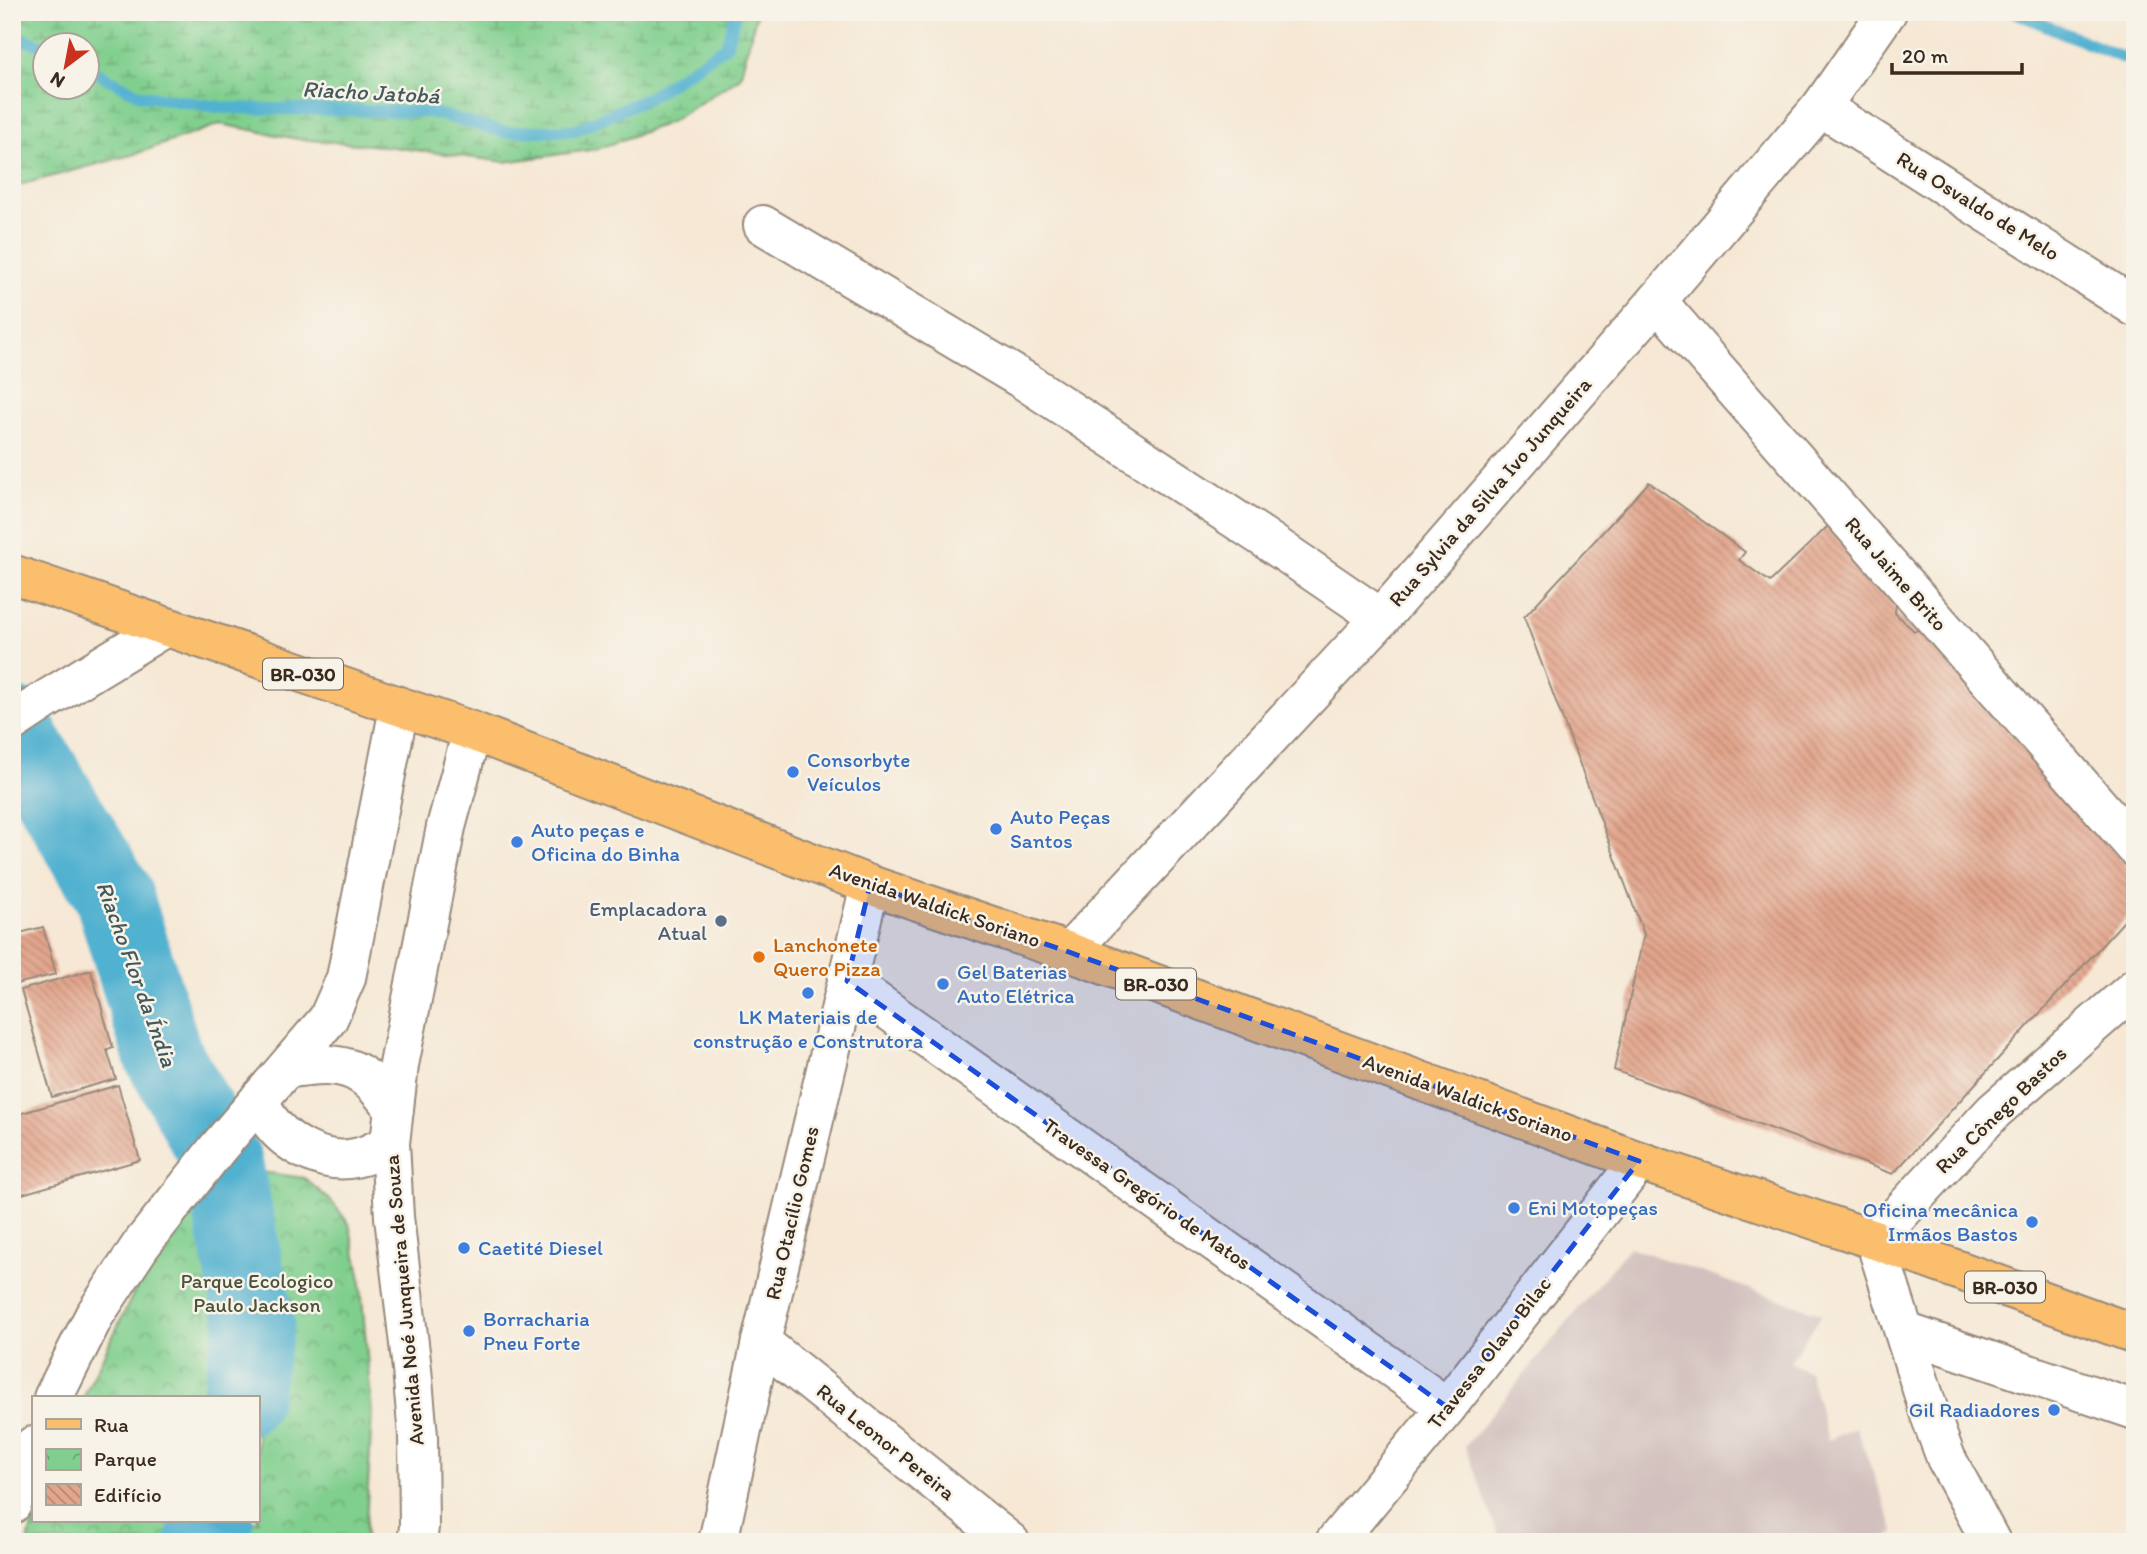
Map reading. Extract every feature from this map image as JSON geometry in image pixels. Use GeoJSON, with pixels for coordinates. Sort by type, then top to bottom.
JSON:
{"type":"FeatureCollection","features":[{"type":"Feature","properties":{"kind":"main road","name":"Avenida Waldick Soriano"},"geometry":{"type":"LineString","coordinates":[[12,574],[472,731],[870,885],[1069,952],[1639,1161],[1875,1240],[2135,1334]]}},
{"type":"Feature","properties":{"kind":"street","name":"Rua Sylvia da Silva Ivo Junqueira"},"geometry":{"type":"LineString","coordinates":[[1069,952],[1381,618],[1657,301],[1821,107],[1887,12]]}},
{"type":"Feature","properties":{"kind":"street","name":"Rua Osvaldo de Melo"},"geometry":{"type":"LineString","coordinates":[[1821,107],[2135,307]]}},
{"type":"Feature","properties":{"kind":"street"},"geometry":{"type":"LineString","coordinates":[[762,225],[1025,381],[1381,618]]}},
{"type":"Feature","properties":{"kind":"street","name":"Rua Jaime Brito"},"geometry":{"type":"LineString","coordinates":[[1657,301],[2135,848]]}},
{"type":"Feature","properties":{"kind":"street"},"geometry":{"type":"LineString","coordinates":[[12,722],[165,626]]}},
{"type":"Feature","properties":{"kind":"street"},"geometry":{"type":"LineString","coordinates":[[54,1396],[94,1316],[141,1245],[328,1019],[346,978],[399,708]]}},
{"type":"Feature","properties":{"kind":"street","name":"Avenida Noé Junqueira de Souza"},"geometry":{"type":"LineString","coordinates":[[417,1542],[418,1436],[394,1217],[392,1126],[399,1065],[446,827],[472,731]]}},
{"type":"Feature","properties":{"kind":"street","name":"Rua Otacílio Gomes"},"geometry":{"type":"LineString","coordinates":[[718,1542],[761,1342],[870,885]]}},
{"type":"Feature","properties":{"kind":"street","name":"Travessa Gregório de Matos"},"geometry":{"type":"LineString","coordinates":[[847,981],[1447,1408]]}},
{"type":"Feature","properties":{"kind":"street","name":"Rua Cônego Bastos"},"geometry":{"type":"LineString","coordinates":[[1875,1240],[1994,1111],[2135,988]]}},
{"type":"Feature","properties":{"kind":"street"},"geometry":{"type":"LineString","coordinates":[[260,1098],[267,1117],[279,1131],[296,1144],[320,1156],[334,1159],[352,1159],[372,1153],[392,1126],[363,1075],[321,1064],[286,1069]]}},
{"type":"Feature","properties":{"kind":"street","name":"Travessa Olavo Bilac"},"geometry":{"type":"LineString","coordinates":[[1335,1542],[1447,1408],[1639,1161]]}},
{"type":"Feature","properties":{"kind":"street"},"geometry":{"type":"LineString","coordinates":[[1875,1240],[1930,1415],[1947,1458],[1991,1542]]}},
{"type":"Feature","properties":{"kind":"street"},"geometry":{"type":"LineString","coordinates":[[1905,1332],[2135,1410]]}},
{"type":"Feature","properties":{"kind":"street","name":"Rua Leonor Pereira"},"geometry":{"type":"LineString","coordinates":[[761,1342],[1010,1542]]}},
{"type":"Feature","properties":{"kind":"street"},"geometry":{"type":"LineString","coordinates":[[12,1504],[32,1449]]}},
{"type":"Feature","properties":{"kind":"highlighted area"},"geometry":{"type":"Polygon","coordinates":[[[870,885],[1069,952],[1639,1161],[1447,1407],[847,981],[870,885]]]}},
{"type":"Feature","properties":{"kind":"shaded area"},"geometry":{"type":"Polygon","coordinates":[[[1629,1247],[1822,1314],[1790,1362],[1809,1372],[1828,1440],[1856,1427],[1895,1532],[1880,1542],[1501,1542],[1465,1446],[1629,1247]]]}},
{"type":"Feature","properties":{"kind":"green space"},"geometry":{"type":"Polygon","coordinates":[[[12,12],[757,12],[740,77],[670,122],[597,149],[505,162],[393,147],[298,139],[220,124],[135,154],[12,187],[12,12]]]}},
{"type":"Feature","properties":{"kind":"green space","name":"Parque Ecologico Paulo Jackson"},"geometry":{"type":"Polygon","coordinates":[[[248,1170],[304,1178],[331,1201],[349,1224],[360,1274],[372,1413],[365,1542],[27,1542],[34,1522],[259,1522],[259,1396],[84,1396],[140,1280],[189,1201],[218,1181],[248,1170]]]}},
{"type":"Feature","properties":{"kind":"building"},"geometry":{"type":"Polygon","coordinates":[[[1649,482],[1745,552],[1739,560],[1770,582],[1828,526],[1896,603],[1895,613],[1914,631],[1920,630],[2135,876],[2135,909],[1893,1174],[1614,1070],[1644,934],[1524,617],[1649,482]]]}},
{"type":"Feature","properties":{"kind":"building"},"geometry":{"type":"Polygon","coordinates":[[[43,927],[56,974],[12,985],[12,935],[43,927]]]}},
{"type":"Feature","properties":{"kind":"building"},"geometry":{"type":"Polygon","coordinates":[[[91,970],[113,1048],[107,1050],[116,1079],[52,1097],[21,990],[91,970]]]}},
{"type":"Feature","properties":{"kind":"building"},"geometry":{"type":"Polygon","coordinates":[[[118,1085],[140,1160],[12,1197],[12,1116],[118,1085]]]}},
{"type":"Feature","properties":{"kind":"waterway","name":"Riacho Jatobá"},"geometry":{"type":"LineString","coordinates":[[102,75],[140,95],[225,108],[429,112],[505,132],[575,130],[648,98],[726,46],[736,12]]}},
{"type":"Feature","properties":{"kind":"waterway","name":"Riacho Jatobá"},"geometry":{"type":"LineString","coordinates":[[2014,12],[2135,63]]}},
{"type":"Feature","properties":{"kind":"waterway","name":"Riacho Jatobá"},"geometry":{"type":"LineString","coordinates":[[12,35],[32,42]]}},
{"type":"Feature","properties":{"kind":"waterway","name":"Riacho Flor da Índia"},"geometry":{"type":"LineString","coordinates":[[12,726],[113,894],[163,1055],[223,1162],[255,1323],[241,1396]]}},
{"type":"Feature","properties":{"kind":"waterway","name":"Riacho Flor da Índia"},"geometry":{"type":"LineString","coordinates":[[205,1542],[214,1522]]}},
{"type":"Feature","properties":{"kind":"place","name":"Consorbyte Veículos"},"geometry":{"type":"Point","coordinates":[793,772]}},
{"type":"Feature","properties":{"kind":"place","name":"Auto Peças Santos"},"geometry":{"type":"Point","coordinates":[996,829]}},
{"type":"Feature","properties":{"kind":"place","name":"Auto peças e Oficina do Binha"},"geometry":{"type":"Point","coordinates":[517,842]}},
{"type":"Feature","properties":{"kind":"place","name":"Emplacadora Atual"},"geometry":{"type":"Point","coordinates":[721,921]}},
{"type":"Feature","properties":{"kind":"place","name":"Lanchonete Quero Pizza"},"geometry":{"type":"Point","coordinates":[759,957]}},
{"type":"Feature","properties":{"kind":"place","name":"Gel Baterias Auto Elétrica"},"geometry":{"type":"Point","coordinates":[943,984]}},
{"type":"Feature","properties":{"kind":"place","name":"LK Materiais de construção e Construtora"},"geometry":{"type":"Point","coordinates":[808,993]}},
{"type":"Feature","properties":{"kind":"place","name":"Eni Motopeças"},"geometry":{"type":"Point","coordinates":[1514,1208]}},
{"type":"Feature","properties":{"kind":"place","name":"Oficina mecânica Irmãos Bastos"},"geometry":{"type":"Point","coordinates":[2032,1222]}},
{"type":"Feature","properties":{"kind":"place","name":"Caetité Diesel"},"geometry":{"type":"Point","coordinates":[464,1248]}},
{"type":"Feature","properties":{"kind":"place","name":"Borracharia Pneu Forte"},"geometry":{"type":"Point","coordinates":[469,1331]}},
{"type":"Feature","properties":{"kind":"place","name":"Gil Radiadores"},"geometry":{"type":"Point","coordinates":[2054,1410]}}]}
